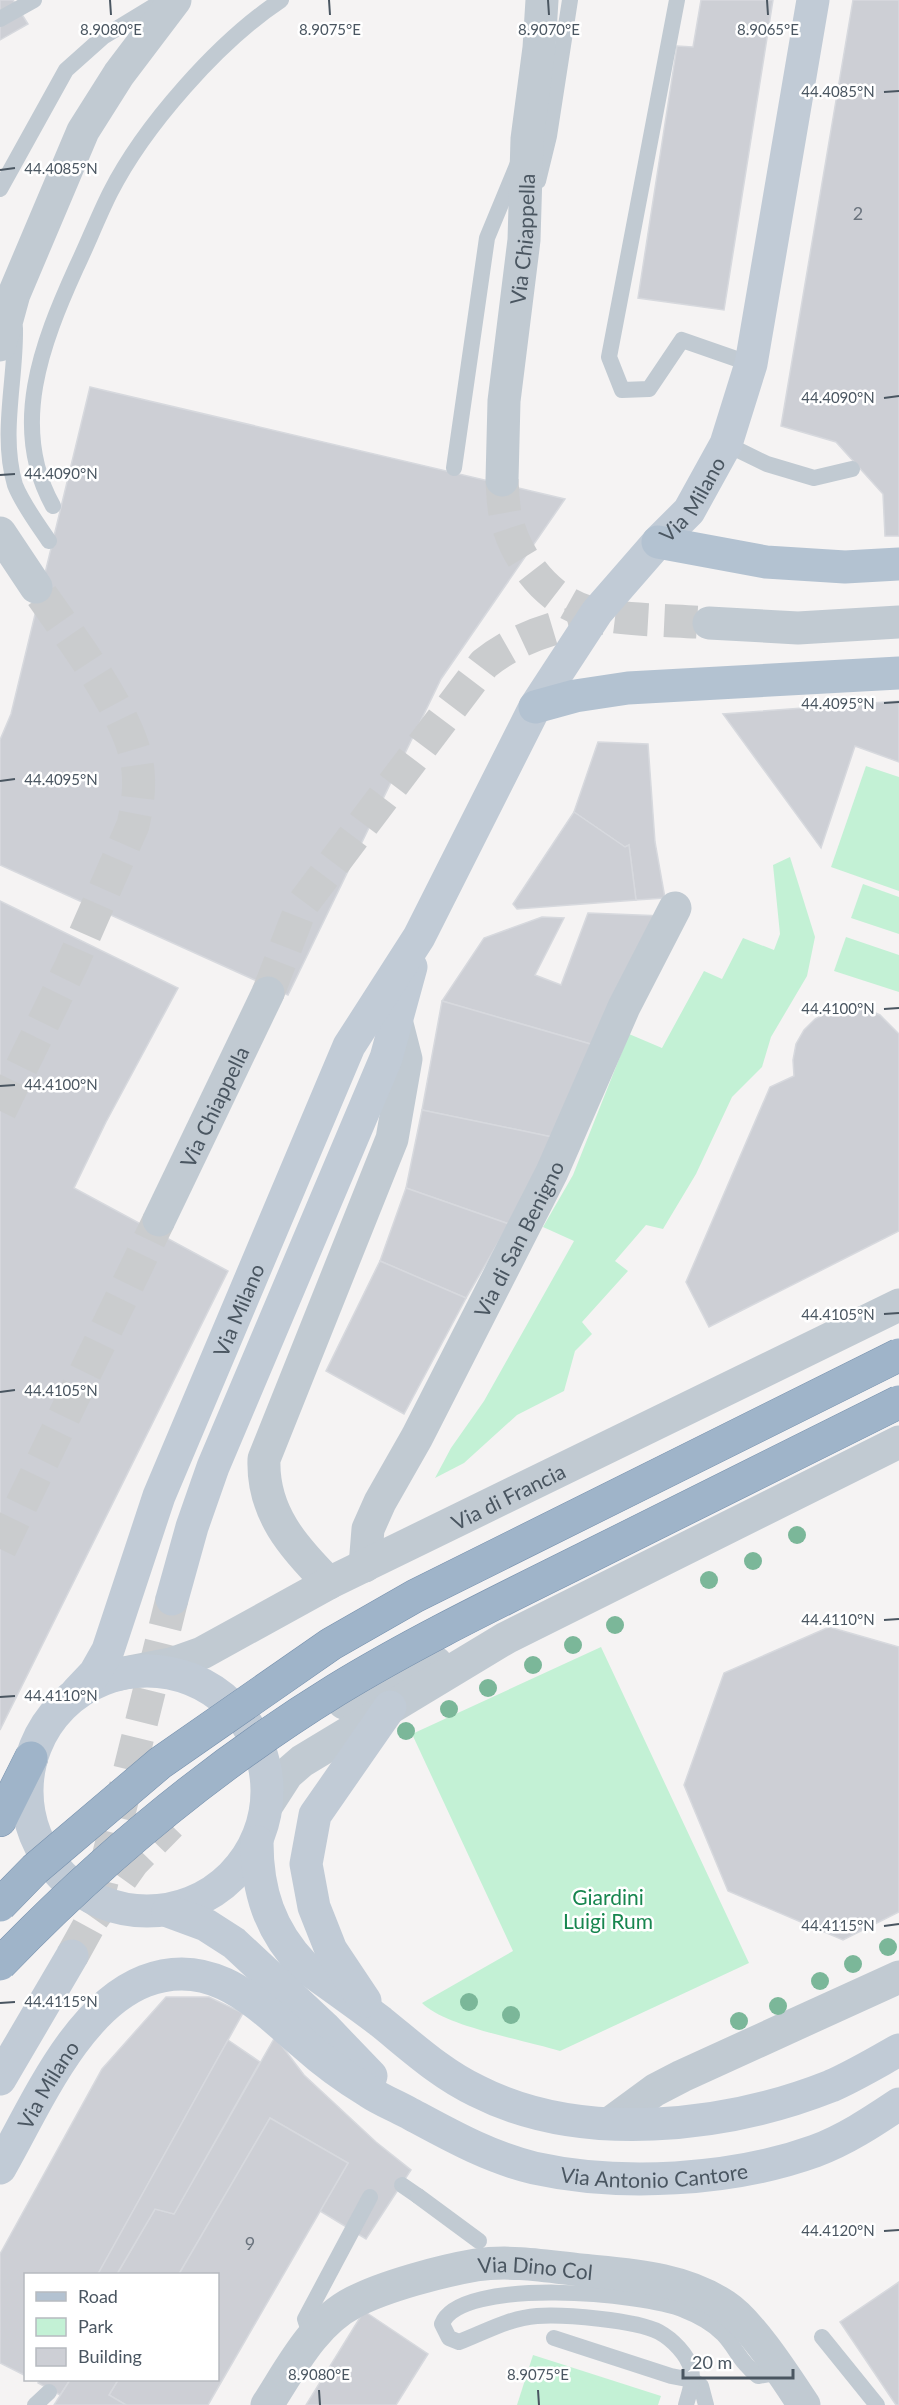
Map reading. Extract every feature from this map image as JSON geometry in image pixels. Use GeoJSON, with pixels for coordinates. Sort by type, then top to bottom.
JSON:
{"type":"FeatureCollection","features":[{"type":"Feature","properties":{"kind":"highway"},"geometry":{"type":"LineString","coordinates":[[0,1905],[43,1862],[160,1763],[331,1644],[415,1596],[899,1355]]}},
{"type":"Feature","properties":{"kind":"highway"},"geometry":{"type":"LineString","coordinates":[[0,1964],[64,1900],[143,1830],[219,1771],[335,1691],[387,1660],[534,1583],[899,1402]]}},
{"type":"Feature","properties":{"kind":"highway"},"geometry":{"type":"LineString","coordinates":[[0,1820],[31,1758]]}},
{"type":"Feature","properties":{"kind":"main road","name":"Via Milano"},"geometry":{"type":"LineString","coordinates":[[35,1838],[26,1798],[31,1758],[48,1721],[95,1673],[108,1650],[159,1496],[349,1046],[419,936],[534,707],[597,612],[658,542],[689,511],[726,444],[751,364],[813,0]]}},
{"type":"Feature","properties":{"kind":"main road"},"geometry":{"type":"LineString","coordinates":[[658,542],[766,562],[845,567],[899,564]]}},
{"type":"Feature","properties":{"kind":"main road"},"geometry":{"type":"LineString","coordinates":[[534,707],[575,696],[628,688],[899,673]]}},
{"type":"Feature","properties":{"kind":"main road","name":"Via Milano"},"geometry":{"type":"LineString","coordinates":[[172,1599],[192,1527],[213,1467],[386,1058],[419,936]]}},
{"type":"Feature","properties":{"kind":"main road"},"geometry":{"type":"LineString","coordinates":[[77,1692],[114,1675],[154,1671],[193,1679],[226,1700],[251,1730],[265,1766],[267,1805],[257,1842],[257,1864],[262,1894],[271,1922],[287,1948],[304,1966],[378,2020],[438,2068],[476,2091],[512,2107],[564,2119],[610,2123],[713,2120],[753,2112],[832,2085],[899,2050]]}},
{"type":"Feature","properties":{"kind":"main road"},"geometry":{"type":"LineString","coordinates":[[378,2020],[331,1950],[314,1907],[306,1864],[315,1815],[390,1707]]}},
{"type":"Feature","properties":{"kind":"main road"},"geometry":{"type":"LineString","coordinates":[[35,1838],[56,1872],[88,1897],[125,1910],[168,1911],[204,1898],[235,1874],[257,1842]]}},
{"type":"Feature","properties":{"kind":"main road"},"geometry":{"type":"LineString","coordinates":[[0,1980],[36,1918],[45,1897],[45,1875],[35,1838]]}},
{"type":"Feature","properties":{"kind":"main road","name":"Via Antonio Cantore"},"geometry":{"type":"LineString","coordinates":[[168,1911],[206,1925],[234,1943],[324,2027],[407,2112]]}},
{"type":"Feature","properties":{"kind":"main road"},"geometry":{"type":"LineString","coordinates":[[0,2079],[72,1956]]}},
{"type":"Feature","properties":{"kind":"main road","name":"Via Milano"},"geometry":{"type":"LineString","coordinates":[[0,2168],[72,2044],[94,2015],[118,1995],[145,1981],[168,1975]]}},
{"type":"Feature","properties":{"kind":"main road","name":"Via Antonio Cantore"},"geometry":{"type":"LineString","coordinates":[[168,1975],[196,1975],[219,1981],[241,1991],[333,2068],[370,2093],[456,2139],[497,2157],[534,2168],[617,2178],[712,2174],[768,2166],[847,2137],[899,2104]]}},
{"type":"Feature","properties":{"kind":"street"},"geometry":{"type":"LineString","coordinates":[[8,348],[14,294],[83,131],[119,74],[175,0]]}},
{"type":"Feature","properties":{"kind":"street","name":"Via Chiappella"},"geometry":{"type":"LineString","coordinates":[[502,480],[504,400],[524,240],[527,139],[543,14],[542,0]]}},
{"type":"Feature","properties":{"kind":"street"},"geometry":{"type":"LineString","coordinates":[[0,533],[36,587]]}},
{"type":"Feature","properties":{"kind":"street"},"geometry":{"type":"LineString","coordinates":[[709,623],[798,628],[899,622]]}},
{"type":"Feature","properties":{"kind":"street","name":"Via di San Benigno"},"geometry":{"type":"LineString","coordinates":[[365,1566],[368,1529],[380,1502],[417,1437],[552,1172],[616,1024],[675,908]]}},
{"type":"Feature","properties":{"kind":"street","name":"Via Chiappella"},"geometry":{"type":"LineString","coordinates":[[159,1220],[268,993]]}},
{"type":"Feature","properties":{"kind":"street","name":"Via Milano"},"geometry":{"type":"LineString","coordinates":[[329,1583],[307,1561],[274,1516],[263,1480],[264,1459],[392,1139],[406,1059],[396,1020]]}},
{"type":"Feature","properties":{"kind":"street","name":"Via di Francia"},"geometry":{"type":"LineString","coordinates":[[114,1675],[171,1664],[202,1653],[329,1583],[899,1305]]}},
{"type":"Feature","properties":{"kind":"street"},"geometry":{"type":"LineString","coordinates":[[267,1805],[287,1774],[302,1761],[506,1638],[899,1442]]}},
{"type":"Feature","properties":{"kind":"street"},"geometry":{"type":"LineString","coordinates":[[266,1749],[377,1684],[506,1638]]}},
{"type":"Feature","properties":{"kind":"street"},"geometry":{"type":"LineString","coordinates":[[610,2123],[655,2090],[682,2076],[899,1977]]}},
{"type":"Feature","properties":{"kind":"street","name":"Via Dino Col"},"geometry":{"type":"LineString","coordinates":[[267,2405],[311,2337],[353,2302],[444,2272],[477,2265],[509,2263],[660,2279],[696,2289],[727,2307],[781,2372],[804,2405]]}},
{"type":"Feature","properties":{"kind":"lane"},"geometry":{"type":"LineString","coordinates":[[0,20],[34,0]]}},
{"type":"Feature","properties":{"kind":"lane"},"geometry":{"type":"LineString","coordinates":[[0,189],[66,70],[103,37],[165,0]]}},
{"type":"Feature","properties":{"kind":"lane"},"geometry":{"type":"LineString","coordinates":[[31,421],[33,391],[46,339],[111,192],[131,159],[196,76],[230,40],[280,0]]}},
{"type":"Feature","properties":{"kind":"lane"},"geometry":{"type":"LineString","coordinates":[[524,240],[549,136],[570,0]]}},
{"type":"Feature","properties":{"kind":"lane"},"geometry":{"type":"LineString","coordinates":[[677,0],[609,357],[622,390],[649,389],[682,340],[751,364]]}},
{"type":"Feature","properties":{"kind":"lane"},"geometry":{"type":"LineString","coordinates":[[454,468],[487,238],[527,139]]}},
{"type":"Feature","properties":{"kind":"lane"},"geometry":{"type":"LineString","coordinates":[[8,348],[31,421],[38,470],[53,506]]}},
{"type":"Feature","properties":{"kind":"lane"},"geometry":{"type":"LineString","coordinates":[[8,348],[6,439],[8,462],[15,486],[26,507],[49,540]]}},
{"type":"Feature","properties":{"kind":"lane"},"geometry":{"type":"LineString","coordinates":[[726,444],[767,464],[814,478],[852,469]]}},
{"type":"Feature","properties":{"kind":"lane"},"geometry":{"type":"LineString","coordinates":[[402,2185],[509,2263]]}},
{"type":"Feature","properties":{"kind":"lane"},"geometry":{"type":"LineString","coordinates":[[311,2337],[305,2319],[370,2197]]}},
{"type":"Feature","properties":{"kind":"lane"},"geometry":{"type":"LineString","coordinates":[[686,2405],[692,2380],[691,2367],[680,2349],[659,2331],[615,2321],[537,2316],[501,2324],[459,2342],[448,2338],[442,2324],[447,2314],[477,2301],[504,2294],[536,2291],[662,2303],[683,2309],[722,2334],[743,2364],[758,2376],[781,2372]]}},
{"type":"Feature","properties":{"kind":"lane"},"geometry":{"type":"LineString","coordinates":[[822,2337],[877,2405]]}},
{"type":"Feature","properties":{"kind":"lane"},"geometry":{"type":"LineString","coordinates":[[554,2338],[671,2376],[692,2380],[701,2386],[706,2405]]}},
{"type":"Feature","properties":{"kind":"lane"},"geometry":{"type":"LineString","coordinates":[[35,2405],[49,2392]]}},
{"type":"Feature","properties":{"kind":"green space"},"geometry":{"type":"Polygon","coordinates":[[[866,766],[899,777],[899,891],[831,867],[866,766]]]}},
{"type":"Feature","properties":{"kind":"green space"},"geometry":{"type":"Polygon","coordinates":[[[790,857],[815,937],[807,976],[771,1037],[762,1067],[732,1097],[696,1174],[663,1229],[646,1225],[615,1261],[628,1271],[582,1322],[592,1334],[575,1351],[564,1391],[517,1415],[464,1463],[435,1478],[451,1448],[484,1401],[574,1241],[543,1227],[573,1175],[629,1034],[662,1048],[704,971],[722,979],[743,938],[774,950],[780,934],[773,865],[790,857]]]}},
{"type":"Feature","properties":{"kind":"green space"},"geometry":{"type":"Polygon","coordinates":[[[863,884],[899,897],[899,934],[851,918],[863,884]]]}},
{"type":"Feature","properties":{"kind":"green space"},"geometry":{"type":"Polygon","coordinates":[[[846,937],[899,955],[899,992],[834,971],[846,937]]]}},
{"type":"Feature","properties":{"kind":"green space","name":"Giardini Luigi Rum"},"geometry":{"type":"Polygon","coordinates":[[[601,1647],[749,1963],[560,2051],[467,2026],[433,2012],[422,2003],[513,1951],[412,1734],[601,1647]]]}},
{"type":"Feature","properties":{"kind":"green space"},"geometry":{"type":"Polygon","coordinates":[[[533,2355],[661,2396],[658,2405],[517,2405],[533,2355]]]}},
{"type":"Feature","properties":{"kind":"building"},"geometry":{"type":"Polygon","coordinates":[[[0,0],[13,0],[28,24],[0,40],[0,0]]]}},
{"type":"Feature","properties":{"kind":"building"},"geometry":{"type":"Polygon","coordinates":[[[701,0],[773,0],[724,310],[638,298],[677,46],[693,47],[701,0]]]}},
{"type":"Feature","properties":{"kind":"building"},"geometry":{"type":"Polygon","coordinates":[[[853,0],[899,0],[899,536],[885,536],[883,494],[836,442],[781,426],[853,0]]]}},
{"type":"Feature","properties":{"kind":"building"},"geometry":{"type":"Polygon","coordinates":[[[90,387],[565,499],[441,679],[288,995],[0,865],[0,740],[11,714],[90,387]]]}},
{"type":"Feature","properties":{"kind":"building"},"geometry":{"type":"Polygon","coordinates":[[[899,701],[899,762],[855,746],[821,848],[723,714],[899,701]]]}},
{"type":"Feature","properties":{"kind":"building"},"geometry":{"type":"Polygon","coordinates":[[[598,742],[648,744],[655,842],[665,898],[636,900],[629,845],[625,847],[574,812],[598,742]]]}},
{"type":"Feature","properties":{"kind":"building"},"geometry":{"type":"Polygon","coordinates":[[[574,812],[625,847],[629,845],[636,900],[517,909],[513,904],[574,812]]]}},
{"type":"Feature","properties":{"kind":"building"},"geometry":{"type":"Polygon","coordinates":[[[0,901],[178,988],[106,1122],[74,1188],[228,1271],[0,1730],[0,901]]]}},
{"type":"Feature","properties":{"kind":"building"},"geometry":{"type":"Polygon","coordinates":[[[588,913],[663,916],[594,1045],[442,1001],[484,938],[542,917],[564,918],[535,975],[561,985],[588,913]]]}},
{"type":"Feature","properties":{"kind":"building"},"geometry":{"type":"Polygon","coordinates":[[[442,1001],[594,1045],[557,1138],[422,1110],[442,1001]]]}},
{"type":"Feature","properties":{"kind":"building"},"geometry":{"type":"Polygon","coordinates":[[[846,1007],[864,1008],[880,1015],[899,1034],[899,1231],[709,1327],[686,1282],[770,1087],[794,1076],[793,1060],[796,1044],[804,1030],[815,1019],[830,1011],[846,1007]]]}},
{"type":"Feature","properties":{"kind":"building"},"geometry":{"type":"Polygon","coordinates":[[[422,1110],[557,1138],[509,1224],[406,1188],[422,1110]]]}},
{"type":"Feature","properties":{"kind":"building"},"geometry":{"type":"Polygon","coordinates":[[[406,1188],[509,1224],[466,1298],[380,1261],[406,1188]]]}},
{"type":"Feature","properties":{"kind":"building"},"geometry":{"type":"Polygon","coordinates":[[[380,1261],[466,1298],[404,1414],[326,1371],[380,1261]]]}},
{"type":"Feature","properties":{"kind":"building"},"geometry":{"type":"Polygon","coordinates":[[[829,1627],[899,1647],[899,1912],[843,1940],[728,1891],[684,1785],[724,1673],[829,1627]]]}},
{"type":"Feature","properties":{"kind":"building"},"geometry":{"type":"Polygon","coordinates":[[[166,1997],[209,1997],[243,2013],[99,2273],[24,2273],[24,2375],[0,2363],[0,2254],[102,2069],[166,1997]]]}},
{"type":"Feature","properties":{"kind":"building"},"geometry":{"type":"Polygon","coordinates":[[[275,2037],[304,2075],[376,2142],[411,2170],[366,2239],[320,2211],[348,2163],[270,2118],[180,2273],[118,2273],[155,2209],[174,2214],[275,2037]]]}},
{"type":"Feature","properties":{"kind":"building"},"geometry":{"type":"Polygon","coordinates":[[[228,2040],[260,2062],[174,2214],[155,2209],[118,2273],[99,2273],[228,2040]]]}},
{"type":"Feature","properties":{"kind":"building"},"geometry":{"type":"Polygon","coordinates":[[[270,2118],[348,2163],[208,2405],[126,2405],[109,2395],[117,2381],[219,2381],[219,2273],[180,2273],[270,2118]]]}},
{"type":"Feature","properties":{"kind":"building"},"geometry":{"type":"Polygon","coordinates":[[[899,2282],[899,2405],[896,2405],[840,2322],[899,2282]]]}},
{"type":"Feature","properties":{"kind":"building"},"geometry":{"type":"Polygon","coordinates":[[[364,2311],[428,2354],[396,2405],[306,2405],[364,2311]]]}},
{"type":"Feature","properties":{"kind":"building"},"geometry":{"type":"Polygon","coordinates":[[[39,2381],[69,2381],[60,2395],[38,2383],[39,2381]]]}},
{"type":"Feature","properties":{"kind":"building"},"geometry":{"type":"Polygon","coordinates":[[[69,2381],[117,2381],[109,2395],[126,2405],[54,2405],[69,2381]]]}},
{"type":"Feature","properties":{"kind":"tunnel"},"geometry":{"type":"LineString","coordinates":[[502,480],[506,520],[519,552],[537,577],[559,598],[585,611],[598,614],[709,623]]}},
{"type":"Feature","properties":{"kind":"tunnel"},"geometry":{"type":"LineString","coordinates":[[0,1111],[71,966],[133,825],[138,792],[138,771],[134,749],[125,726],[81,651],[36,587]]}},
{"type":"Feature","properties":{"kind":"tunnel"},"geometry":{"type":"LineString","coordinates":[[268,993],[302,905],[484,664],[514,644],[546,631],[615,616]]}},
{"type":"Feature","properties":{"kind":"tunnel"},"geometry":{"type":"LineString","coordinates":[[0,1549],[159,1220]]}},
{"type":"Feature","properties":{"kind":"tunnel"},"geometry":{"type":"LineString","coordinates":[[72,1956],[93,1918],[172,1599]]}},
{"type":"Feature","properties":{"kind":"tunnel"},"geometry":{"type":"LineString","coordinates":[[93,1918],[133,1862],[170,1824]]}}]}
